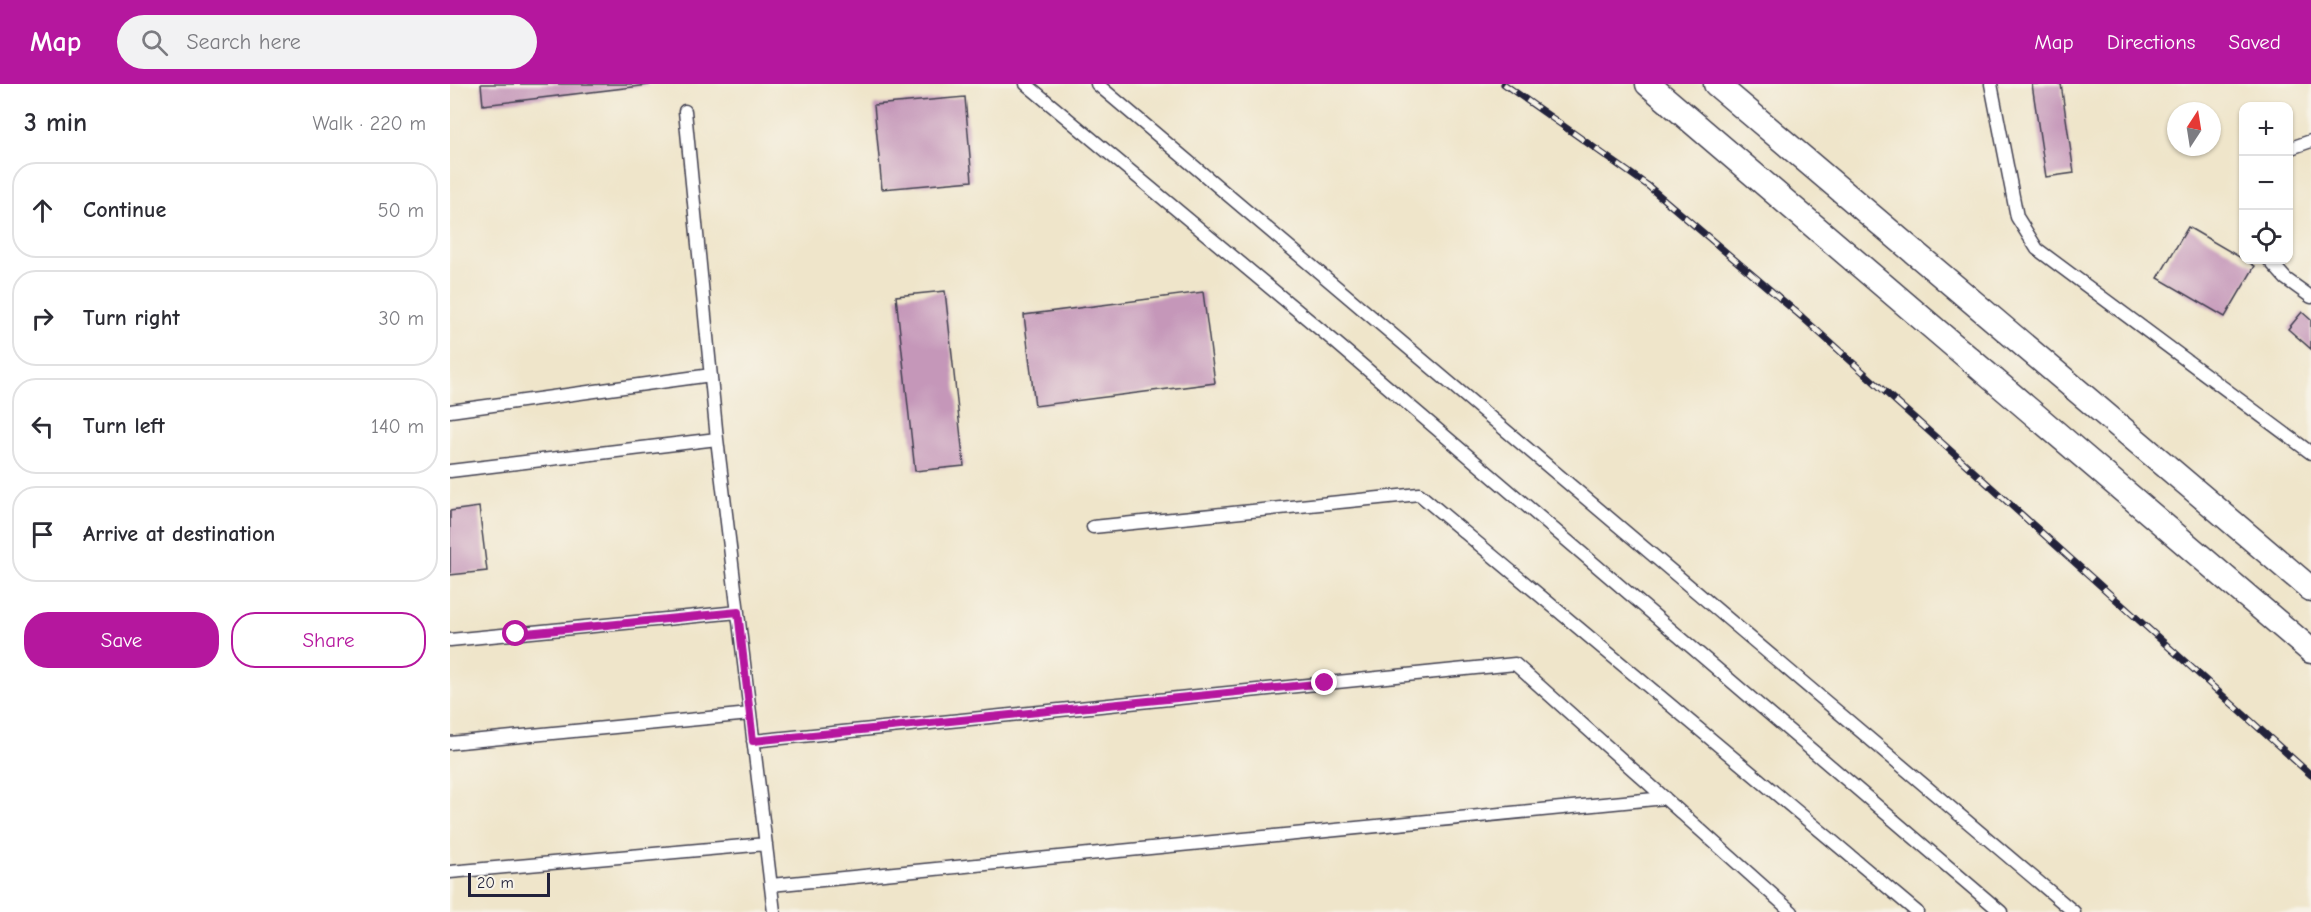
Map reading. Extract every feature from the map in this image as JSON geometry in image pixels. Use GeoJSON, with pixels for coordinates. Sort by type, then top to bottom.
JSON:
{"type":"FeatureCollection","features":[{"type":"Feature","properties":{"kind":"street"},"geometry":{"type":"LineString","coordinates":[[1648,84],[2311,651]]}},
{"type":"Feature","properties":{"kind":"street"},"geometry":{"type":"LineString","coordinates":[[1716,84],[2311,589]]}},
{"type":"Feature","properties":{"kind":"lane"},"geometry":{"type":"LineString","coordinates":[[1026,84],[1325,333],[2001,912]]}},
{"type":"Feature","properties":{"kind":"lane"},"geometry":{"type":"LineString","coordinates":[[1097,84],[2074,912]]}},
{"type":"Feature","properties":{"kind":"lane"},"geometry":{"type":"LineString","coordinates":[[1991,84],[2017,217],[2037,249],[2311,453]]}},
{"type":"Feature","properties":{"kind":"lane"},"geometry":{"type":"LineString","coordinates":[[685,111],[717,439],[774,912]]}},
{"type":"Feature","properties":{"kind":"lane"},"geometry":{"type":"LineString","coordinates":[[2293,148],[2311,141]]}},
{"type":"Feature","properties":{"kind":"lane"},"geometry":{"type":"LineString","coordinates":[[2273,264],[2286,279],[2311,297]]}},
{"type":"Feature","properties":{"kind":"lane"},"geometry":{"type":"LineString","coordinates":[[450,411],[711,375]]}},
{"type":"Feature","properties":{"kind":"lane"},"geometry":{"type":"LineString","coordinates":[[450,471],[717,439]]}},
{"type":"Feature","properties":{"kind":"lane"},"geometry":{"type":"LineString","coordinates":[[1093,527],[1419,494],[1917,912]]}},
{"type":"Feature","properties":{"kind":"lane"},"geometry":{"type":"LineString","coordinates":[[450,640],[738,612]]}},
{"type":"Feature","properties":{"kind":"lane"},"geometry":{"type":"LineString","coordinates":[[753,741],[1515,664],[1792,912]]}},
{"type":"Feature","properties":{"kind":"lane"},"geometry":{"type":"LineString","coordinates":[[450,743],[750,714]]}},
{"type":"Feature","properties":{"kind":"lane"},"geometry":{"type":"LineString","coordinates":[[771,885],[1665,798]]}},
{"type":"Feature","properties":{"kind":"lane"},"geometry":{"type":"LineString","coordinates":[[450,872],[766,844]]}},
{"type":"Feature","properties":{"kind":"building"},"geometry":{"type":"Polygon","coordinates":[[[481,84],[649,84],[649,85],[483,105],[481,84]]]}},
{"type":"Feature","properties":{"kind":"building"},"geometry":{"type":"Polygon","coordinates":[[[2032,84],[2061,84],[2074,173],[2046,177],[2032,84]]]}},
{"type":"Feature","properties":{"kind":"building"},"geometry":{"type":"Polygon","coordinates":[[[965,97],[972,181],[882,189],[874,105],[965,97]]]}},
{"type":"Feature","properties":{"kind":"building"},"geometry":{"type":"Polygon","coordinates":[[[2188,227],[2239,257],[2239,264],[2255,266],[2225,317],[2158,278],[2188,227]]]}},
{"type":"Feature","properties":{"kind":"building"},"geometry":{"type":"Polygon","coordinates":[[[945,291],[964,466],[915,471],[896,296],[945,291]]]}},
{"type":"Feature","properties":{"kind":"building"},"geometry":{"type":"Polygon","coordinates":[[[1203,292],[1215,383],[1035,406],[1024,315],[1203,292]]]}},
{"type":"Feature","properties":{"kind":"building"},"geometry":{"type":"Polygon","coordinates":[[[2302,312],[2311,320],[2311,349],[2288,329],[2302,312]]]}},
{"type":"Feature","properties":{"kind":"building"},"geometry":{"type":"Polygon","coordinates":[[[479,507],[487,571],[450,575],[450,511],[479,507]]]}},
{"type":"Feature","properties":{"kind":"railway"},"geometry":{"type":"LineString","coordinates":[[1504,84],[1647,185],[1802,317],[2311,775]]}},
{"type":"Feature","properties":{"kind":"route"},"geometry":{"type":"LineString","coordinates":[[516,634],[738,612],[753,741],[1325,683]]}}]}
